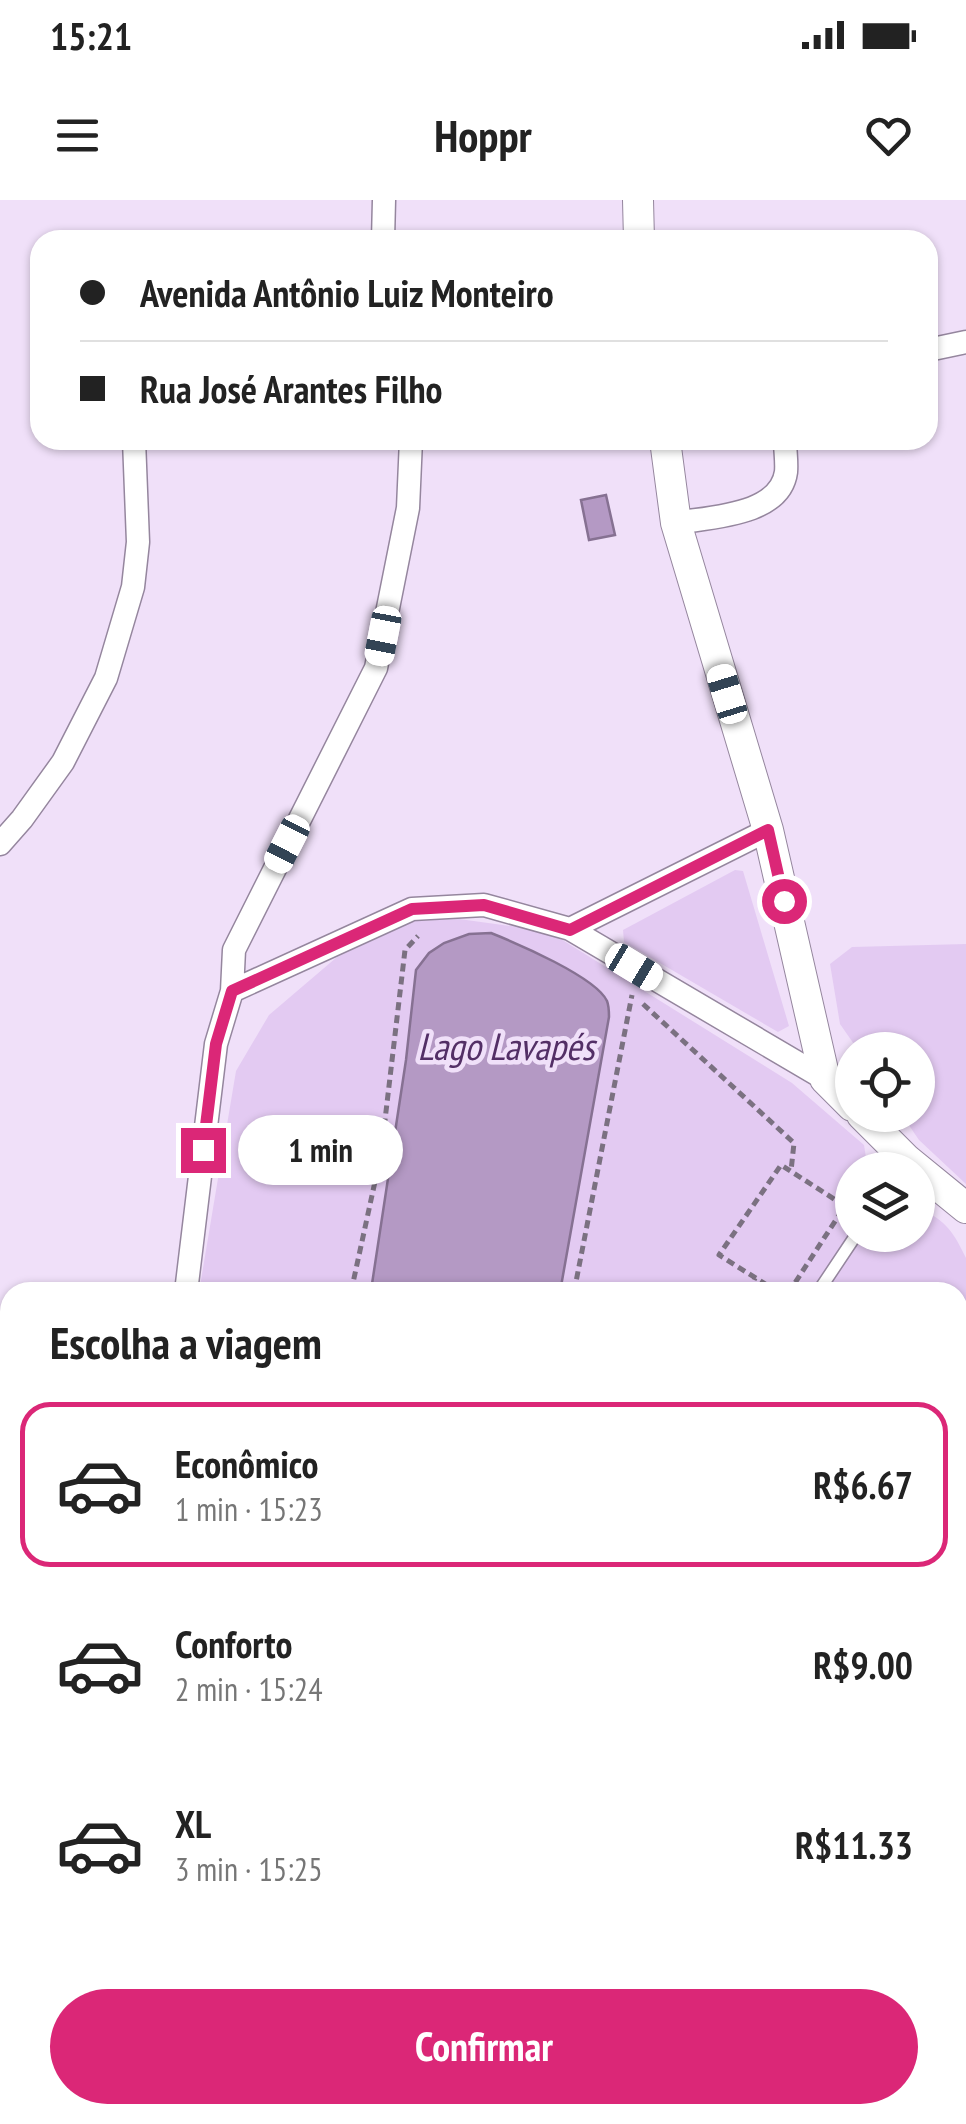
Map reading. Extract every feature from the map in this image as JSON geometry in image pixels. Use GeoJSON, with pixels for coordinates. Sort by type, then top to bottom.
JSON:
{"type":"FeatureCollection","features":[{"type":"Feature","properties":{"kind":"street"},"geometry":{"type":"LineString","coordinates":[[383,230],[384,200]]}},
{"type":"Feature","properties":{"kind":"street"},"geometry":{"type":"LineString","coordinates":[[638,200],[639,230]]}},
{"type":"Feature","properties":{"kind":"street"},"geometry":{"type":"LineString","coordinates":[[938,348],[966,342]]}},
{"type":"Feature","properties":{"kind":"street"},"geometry":{"type":"LineString","coordinates":[[0,844],[62,762],[106,678],[135,572],[138,528],[134,450]]}},
{"type":"Feature","properties":{"kind":"street"},"geometry":{"type":"LineString","coordinates":[[187,1282],[216,1044],[232,991],[234,950],[376,668],[408,508],[411,450]]}},
{"type":"Feature","properties":{"kind":"street"},"geometry":{"type":"LineString","coordinates":[[666,450],[676,523],[768,830],[825,1079]]}},
{"type":"Feature","properties":{"kind":"street"},"geometry":{"type":"LineString","coordinates":[[676,523],[746,512],[765,502],[777,492],[786,474],[785,450]]}},
{"type":"Feature","properties":{"kind":"street"},"geometry":{"type":"LineString","coordinates":[[570,930],[768,830]]}},
{"type":"Feature","properties":{"kind":"street"},"geometry":{"type":"LineString","coordinates":[[232,991],[412,909],[484,905],[570,930],[825,1079],[835,1089]]}},
{"type":"Feature","properties":{"kind":"street"},"geometry":{"type":"LineString","coordinates":[[876,1132],[893,1152]]}},
{"type":"Feature","properties":{"kind":"street"},"geometry":{"type":"LineString","coordinates":[[935,1186],[966,1208]]}},
{"type":"Feature","properties":{"kind":"lane"},"geometry":{"type":"LineString","coordinates":[[825,1282],[845,1252]]}},
{"type":"Feature","properties":{"kind":"path"},"geometry":{"type":"LineString","coordinates":[[353,1282],[381,1154],[405,950],[420,934]]}},
{"type":"Feature","properties":{"kind":"path"},"geometry":{"type":"LineString","coordinates":[[576,1282],[632,994],[794,1143],[791,1170]]}},
{"type":"Feature","properties":{"kind":"path"},"geometry":{"type":"LineString","coordinates":[[762,1282],[719,1255],[781,1165],[845,1206],[795,1282]]}},
{"type":"Feature","properties":{"kind":"path"},"geometry":{"type":"LineString","coordinates":[[754,1282],[756,1278]]}},
{"type":"Feature","properties":{"kind":"shaded area"},"geometry":{"type":"Polygon","coordinates":[[[735,870],[743,871],[789,1026],[778,1032],[624,942],[623,930],[735,870]]]}},
{"type":"Feature","properties":{"kind":"shaded area"},"geometry":{"type":"Polygon","coordinates":[[[459,919],[548,931],[792,1083],[835,1120],[835,1132],[849,1132],[864,1145],[865,1152],[835,1152],[835,1252],[935,1252],[935,1217],[948,1228],[966,1258],[966,1282],[201,1282],[236,1071],[269,1015],[337,957],[415,921],[459,919]]]}},
{"type":"Feature","properties":{"kind":"shaded area"},"geometry":{"type":"Polygon","coordinates":[[[966,944],[966,1184],[914,1132],[935,1132],[935,1032],[846,1032],[840,1024],[830,964],[852,947],[966,944]]]}},
{"type":"Feature","properties":{"kind":"water"},"geometry":{"type":"Polygon","coordinates":[[[606,495],[615,535],[589,540],[581,500],[606,495]]]}},
{"type":"Feature","properties":{"kind":"water","name":"Lago Lavapés"},"geometry":{"type":"Polygon","coordinates":[[[491,933],[536,953],[588,982],[607,1001],[609,1017],[562,1282],[372,1282],[416,970],[429,953],[469,934],[491,933]]]}},
{"type":"Feature","properties":{"kind":"route"},"geometry":{"type":"LineString","coordinates":[[203,1150],[216,1044],[232,991],[412,909],[484,905],[570,930],[768,830],[784,901]]}}]}
